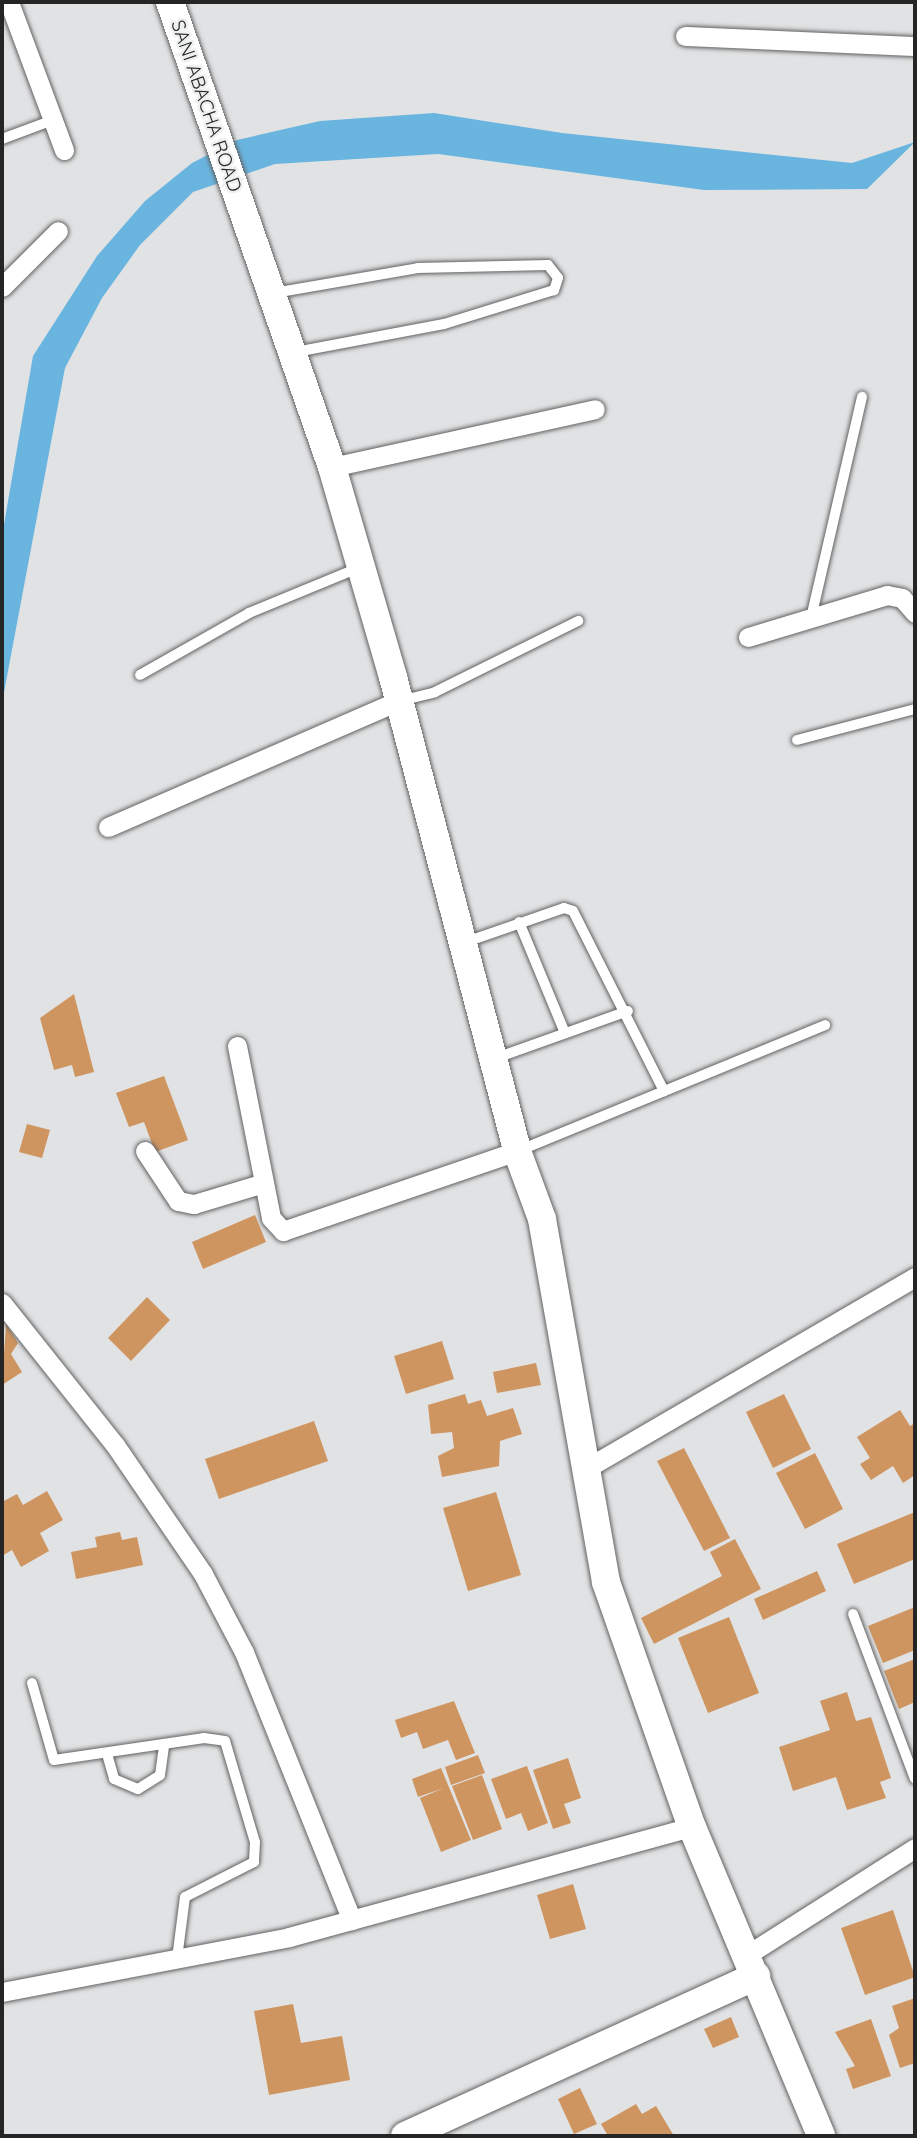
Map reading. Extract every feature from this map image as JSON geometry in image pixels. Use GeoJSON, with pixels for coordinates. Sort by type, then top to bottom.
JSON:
{"type":"FeatureCollection","features":[{"type":"Feature","properties":{"kind":"street"},"geometry":{"type":"LineString","coordinates":[[9,2],[64,150]]}},
{"type":"Feature","properties":{"kind":"street","name":"SANI ABACHA ROAD"},"geometry":{"type":"LineString","coordinates":[[170,2],[332,467],[358,568],[398,701],[517,1151],[542,1219],[606,1582],[692,1827],[751,1966]]}},
{"type":"Feature","properties":{"kind":"street"},"geometry":{"type":"LineString","coordinates":[[685,36],[915,47]]}},
{"type":"Feature","properties":{"kind":"street"},"geometry":{"type":"LineString","coordinates":[[2,287],[58,231]]}},
{"type":"Feature","properties":{"kind":"street"},"geometry":{"type":"LineString","coordinates":[[332,467],[595,409]]}},
{"type":"Feature","properties":{"kind":"street"},"geometry":{"type":"LineString","coordinates":[[748,637],[887,595],[902,598],[915,613]]}},
{"type":"Feature","properties":{"kind":"street"},"geometry":{"type":"LineString","coordinates":[[108,827],[398,701]]}},
{"type":"Feature","properties":{"kind":"street"},"geometry":{"type":"LineString","coordinates":[[237,1046],[271,1218],[283,1231],[296,1230],[517,1151]]}},
{"type":"Feature","properties":{"kind":"street"},"geometry":{"type":"LineString","coordinates":[[145,1151],[178,1201],[194,1204],[264,1183]]}},
{"type":"Feature","properties":{"kind":"street"},"geometry":{"type":"LineString","coordinates":[[587,1468],[915,1277]]}},
{"type":"Feature","properties":{"kind":"street"},"geometry":{"type":"LineString","coordinates":[[2,1303],[115,1445],[203,1574],[244,1652],[352,1920]]}},
{"type":"Feature","properties":{"kind":"street"},"geometry":{"type":"LineString","coordinates":[[2,1992],[177,1959],[352,1920],[692,1827]]}},
{"type":"Feature","properties":{"kind":"street"},"geometry":{"type":"LineString","coordinates":[[405,2136],[751,1966],[915,1848]]}},
{"type":"Feature","properties":{"kind":"street"},"geometry":{"type":"LineString","coordinates":[[751,1966],[821,2136]]}},
{"type":"Feature","properties":{"kind":"lane"},"geometry":{"type":"LineString","coordinates":[[2,139],[53,120]]}},
{"type":"Feature","properties":{"kind":"lane"},"geometry":{"type":"LineString","coordinates":[[271,294],[418,268],[548,265],[558,278],[554,290],[444,324],[292,353]]}},
{"type":"Feature","properties":{"kind":"lane"},"geometry":{"type":"LineString","coordinates":[[811,618],[862,397]]}},
{"type":"Feature","properties":{"kind":"lane"},"geometry":{"type":"LineString","coordinates":[[140,675],[249,613],[358,568]]}},
{"type":"Feature","properties":{"kind":"lane"},"geometry":{"type":"LineString","coordinates":[[398,701],[435,692],[578,621]]}},
{"type":"Feature","properties":{"kind":"lane"},"geometry":{"type":"LineString","coordinates":[[797,740],[915,709]]}},
{"type":"Feature","properties":{"kind":"lane"},"geometry":{"type":"LineString","coordinates":[[463,943],[519,922],[573,911],[628,1011],[664,1091]]}},
{"type":"Feature","properties":{"kind":"lane"},"geometry":{"type":"LineString","coordinates":[[519,922],[565,1033]]}},
{"type":"Feature","properties":{"kind":"lane"},"geometry":{"type":"LineString","coordinates":[[493,1059],[628,1011]]}},
{"type":"Feature","properties":{"kind":"lane"},"geometry":{"type":"LineString","coordinates":[[517,1151],[825,1026]]}},
{"type":"Feature","properties":{"kind":"lane"},"geometry":{"type":"LineString","coordinates":[[853,1614],[915,1779]]}},
{"type":"Feature","properties":{"kind":"lane"},"geometry":{"type":"LineString","coordinates":[[32,1683],[54,1760],[164,1745],[225,1741],[255,1842],[254,1862],[243,1873],[185,1897],[177,1959]]}},
{"type":"Feature","properties":{"kind":"lane"},"geometry":{"type":"LineString","coordinates":[[107,1754],[114,1779],[138,1788],[160,1775],[164,1745]]}},
{"type":"Feature","properties":{"kind":"water"},"geometry":{"type":"Polygon","coordinates":[[[434,113],[562,133],[852,163],[915,142],[867,189],[704,190],[438,154],[275,164],[193,192],[140,245],[102,298],[65,368],[2,703],[2,536],[33,356],[97,256],[145,201],[192,163],[237,140],[320,121],[434,113]]]}},
{"type":"Feature","properties":{"kind":"building"},"geometry":{"type":"Polygon","coordinates":[[[74,994],[94,1072],[75,1077],[72,1065],[54,1070],[40,1018],[74,994]]]}},
{"type":"Feature","properties":{"kind":"building"},"geometry":{"type":"Polygon","coordinates":[[[164,1076],[188,1140],[155,1152],[144,1122],[129,1127],[116,1093],[164,1076]]]}},
{"type":"Feature","properties":{"kind":"building"},"geometry":{"type":"Polygon","coordinates":[[[27,1124],[50,1130],[42,1158],[19,1152],[27,1124]]]}},
{"type":"Feature","properties":{"kind":"building"},"geometry":{"type":"Polygon","coordinates":[[[255,1215],[266,1242],[203,1269],[192,1242],[255,1215]]]}},
{"type":"Feature","properties":{"kind":"building"},"geometry":{"type":"Polygon","coordinates":[[[147,1297],[170,1320],[131,1361],[108,1338],[147,1297]]]}},
{"type":"Feature","properties":{"kind":"building"},"geometry":{"type":"Polygon","coordinates":[[[6,1324],[18,1343],[11,1354],[22,1372],[2,1385],[6,1324]]]}},
{"type":"Feature","properties":{"kind":"building"},"geometry":{"type":"Polygon","coordinates":[[[442,1341],[454,1379],[406,1394],[394,1356],[442,1341]]]}},
{"type":"Feature","properties":{"kind":"building"},"geometry":{"type":"Polygon","coordinates":[[[536,1363],[541,1385],[497,1393],[493,1372],[536,1363]]]}},
{"type":"Feature","properties":{"kind":"building"},"geometry":{"type":"Polygon","coordinates":[[[465,1394],[468,1404],[481,1400],[487,1416],[513,1408],[522,1434],[500,1441],[499,1466],[442,1477],[438,1456],[454,1448],[452,1432],[431,1434],[428,1405],[465,1394]]]}},
{"type":"Feature","properties":{"kind":"building"},"geometry":{"type":"Polygon","coordinates":[[[784,1394],[811,1449],[773,1468],[746,1412],[784,1394]]]}},
{"type":"Feature","properties":{"kind":"building"},"geometry":{"type":"Polygon","coordinates":[[[900,1410],[910,1426],[915,1423],[915,1475],[903,1483],[893,1466],[871,1480],[860,1464],[870,1458],[857,1437],[900,1410]]]}},
{"type":"Feature","properties":{"kind":"building"},"geometry":{"type":"Polygon","coordinates":[[[314,1421],[328,1461],[219,1499],[205,1459],[314,1421]]]}},
{"type":"Feature","properties":{"kind":"building"},"geometry":{"type":"Polygon","coordinates":[[[684,1448],[730,1538],[704,1551],[657,1461],[684,1448]]]}},
{"type":"Feature","properties":{"kind":"building"},"geometry":{"type":"Polygon","coordinates":[[[815,1453],[843,1509],[805,1529],[776,1473],[815,1453]]]}},
{"type":"Feature","properties":{"kind":"building"},"geometry":{"type":"Polygon","coordinates":[[[47,1491],[63,1520],[40,1533],[49,1551],[21,1567],[12,1550],[2,1556],[2,1502],[17,1494],[23,1505],[47,1491]]]}},
{"type":"Feature","properties":{"kind":"building"},"geometry":{"type":"Polygon","coordinates":[[[496,1492],[521,1575],[468,1591],[443,1508],[496,1492]]]}},
{"type":"Feature","properties":{"kind":"building"},"geometry":{"type":"Polygon","coordinates":[[[915,1512],[915,1559],[854,1584],[837,1544],[915,1512]]]}},
{"type":"Feature","properties":{"kind":"building"},"geometry":{"type":"Polygon","coordinates":[[[120,1532],[122,1540],[137,1537],[143,1565],[76,1579],[71,1552],[97,1547],[95,1537],[120,1532]]]}},
{"type":"Feature","properties":{"kind":"building"},"geometry":{"type":"Polygon","coordinates":[[[735,1539],[761,1589],[654,1644],[641,1618],[722,1576],[710,1552],[735,1539]]]}},
{"type":"Feature","properties":{"kind":"building"},"geometry":{"type":"Polygon","coordinates":[[[817,1571],[826,1591],[763,1620],[754,1599],[817,1571]]]}},
{"type":"Feature","properties":{"kind":"building"},"geometry":{"type":"Polygon","coordinates":[[[915,1607],[915,1650],[883,1663],[868,1626],[915,1607]]]}},
{"type":"Feature","properties":{"kind":"building"},"geometry":{"type":"Polygon","coordinates":[[[729,1617],[759,1693],[708,1713],[678,1638],[729,1617]]]}},
{"type":"Feature","properties":{"kind":"building"},"geometry":{"type":"Polygon","coordinates":[[[915,1659],[915,1702],[899,1709],[884,1671],[915,1659]]]}},
{"type":"Feature","properties":{"kind":"building"},"geometry":{"type":"Polygon","coordinates":[[[847,1692],[856,1721],[871,1717],[891,1778],[880,1782],[886,1798],[847,1810],[836,1777],[793,1791],[779,1747],[830,1730],[820,1701],[847,1692]]]}},
{"type":"Feature","properties":{"kind":"building"},"geometry":{"type":"Polygon","coordinates":[[[454,1701],[475,1753],[456,1760],[448,1740],[423,1749],[417,1732],[401,1738],[395,1720],[454,1701]]]}},
{"type":"Feature","properties":{"kind":"building"},"geometry":{"type":"Polygon","coordinates":[[[478,1755],[485,1773],[451,1785],[445,1767],[478,1755]]]}},
{"type":"Feature","properties":{"kind":"building"},"geometry":{"type":"Polygon","coordinates":[[[568,1758],[581,1798],[564,1804],[571,1823],[553,1829],[533,1770],[568,1758]]]}},
{"type":"Feature","properties":{"kind":"building"},"geometry":{"type":"Polygon","coordinates":[[[527,1766],[548,1823],[528,1831],[521,1813],[506,1819],[491,1779],[527,1766]]]}},
{"type":"Feature","properties":{"kind":"building"},"geometry":{"type":"Polygon","coordinates":[[[441,1768],[471,1840],[441,1852],[420,1798],[444,1788],[418,1797],[412,1779],[441,1768]]]}},
{"type":"Feature","properties":{"kind":"building"},"geometry":{"type":"Polygon","coordinates":[[[482,1775],[502,1829],[473,1840],[452,1786],[482,1775]]]}},
{"type":"Feature","properties":{"kind":"building"},"geometry":{"type":"Polygon","coordinates":[[[573,1884],[586,1929],[550,1939],[537,1895],[573,1884]]]}},
{"type":"Feature","properties":{"kind":"building"},"geometry":{"type":"Polygon","coordinates":[[[893,1910],[915,1977],[865,1995],[841,1928],[893,1910]]]}},
{"type":"Feature","properties":{"kind":"building"},"geometry":{"type":"Polygon","coordinates":[[[915,1998],[915,2063],[900,2068],[889,2035],[899,2028],[892,2006],[915,1998]]]}},
{"type":"Feature","properties":{"kind":"building"},"geometry":{"type":"Polygon","coordinates":[[[293,2004],[301,2043],[342,2036],[350,2080],[269,2095],[254,2011],[293,2004]]]}},
{"type":"Feature","properties":{"kind":"building"},"geometry":{"type":"Polygon","coordinates":[[[731,2017],[739,2037],[713,2048],[704,2029],[731,2017]]]}},
{"type":"Feature","properties":{"kind":"building"},"geometry":{"type":"Polygon","coordinates":[[[871,2019],[891,2076],[853,2089],[846,2069],[855,2066],[835,2032],[871,2019]]]}},
{"type":"Feature","properties":{"kind":"building"},"geometry":{"type":"Polygon","coordinates":[[[580,2088],[597,2124],[574,2134],[558,2099],[580,2088]]]}},
{"type":"Feature","properties":{"kind":"building"},"geometry":{"type":"Polygon","coordinates":[[[636,2104],[642,2114],[656,2106],[674,2136],[608,2136],[601,2124],[636,2104]]]}}]}
